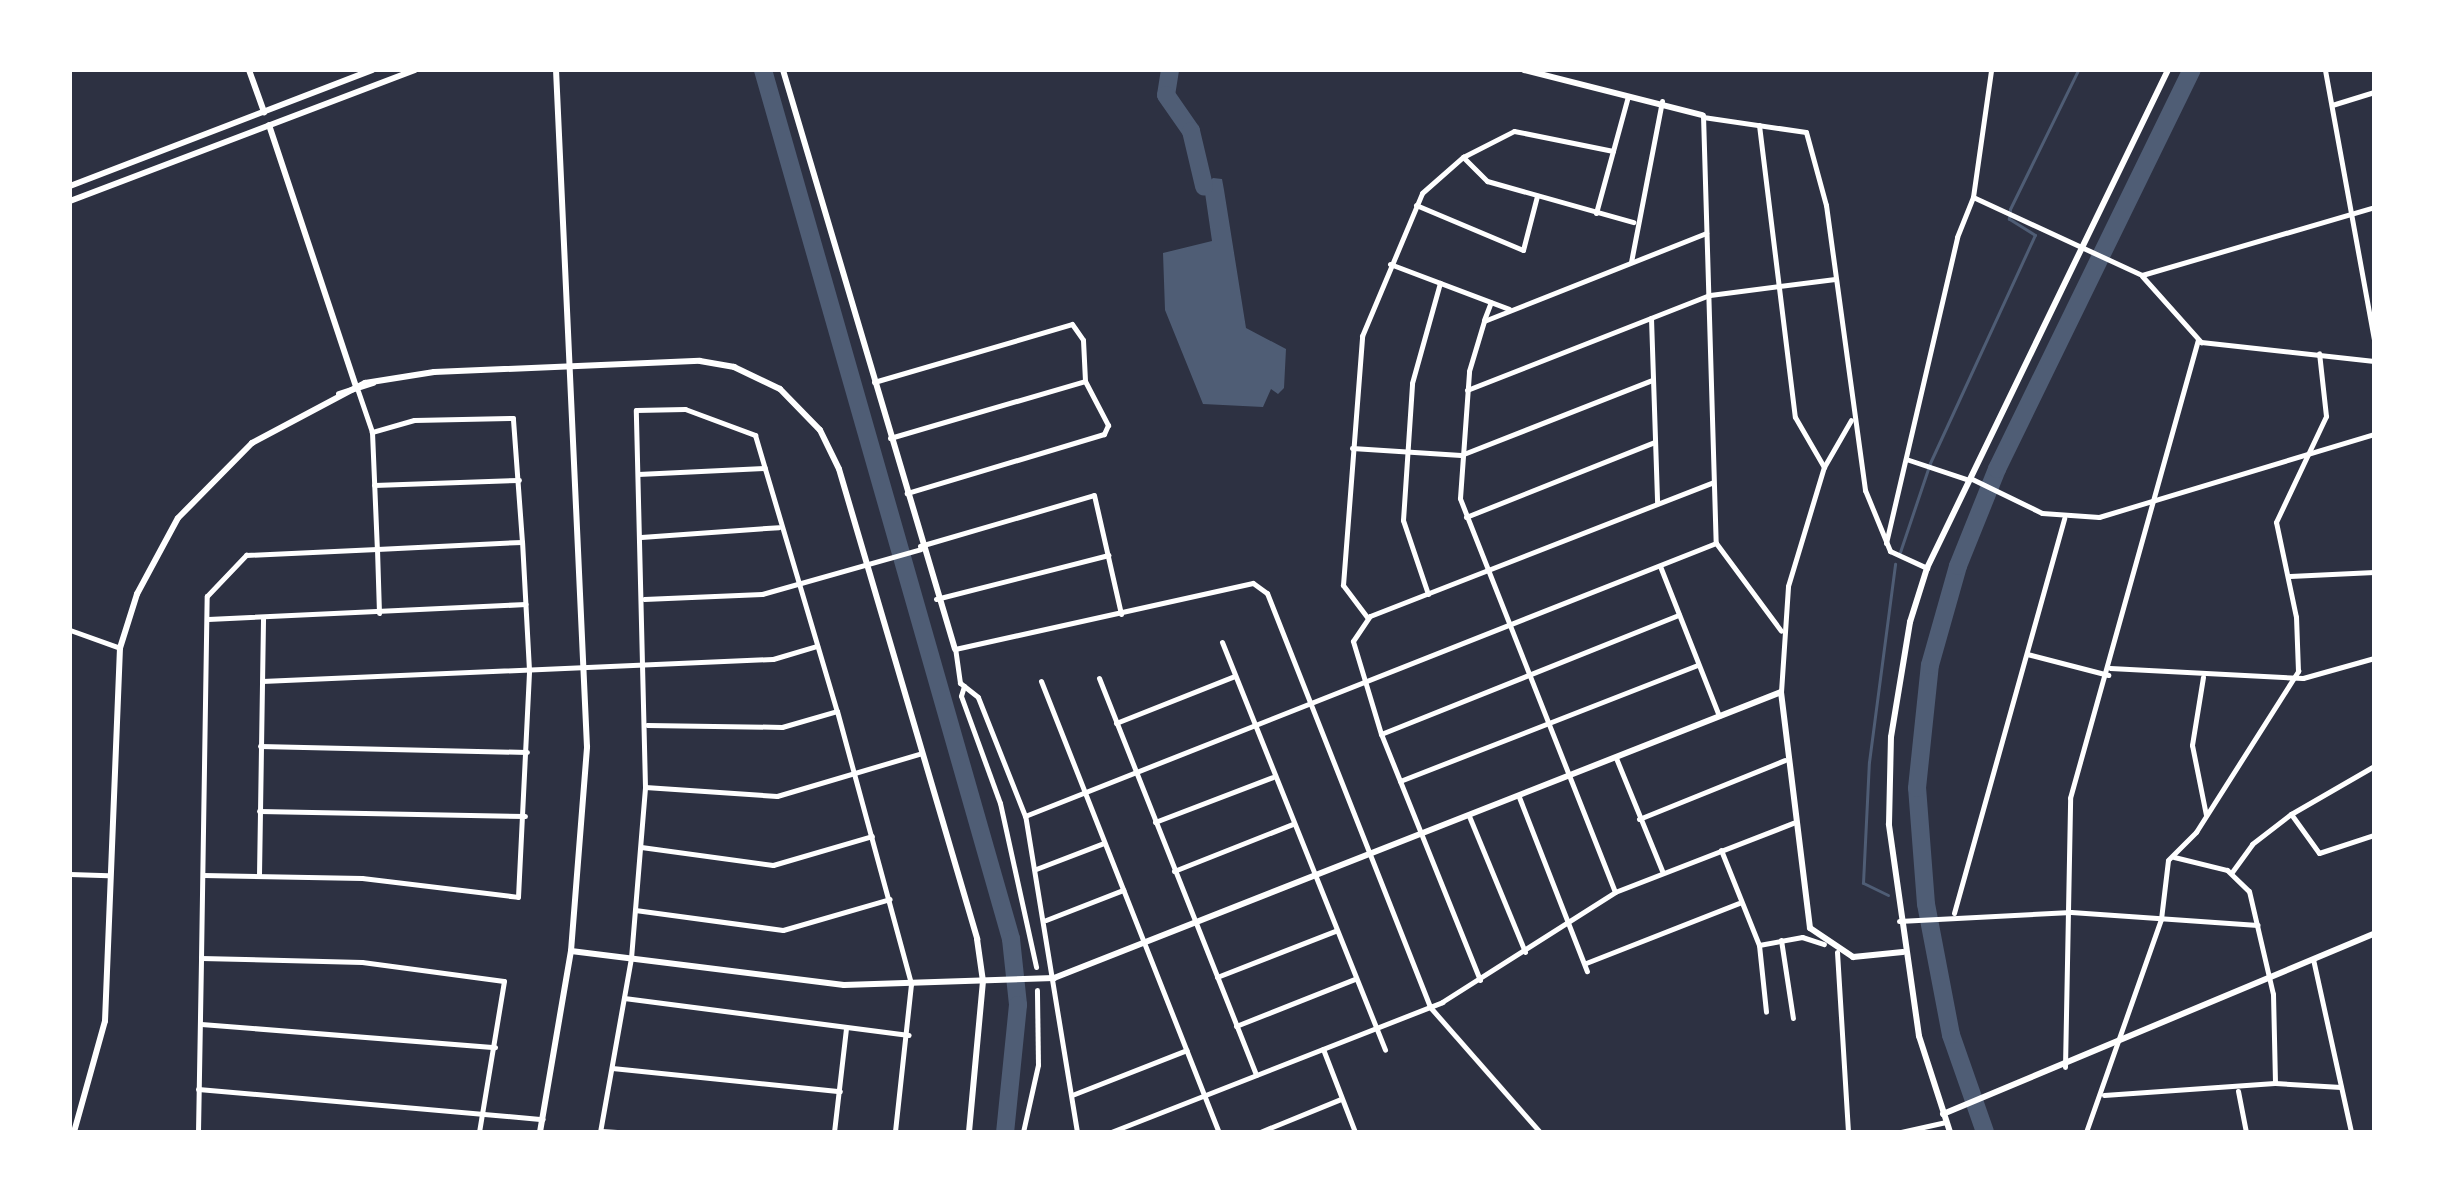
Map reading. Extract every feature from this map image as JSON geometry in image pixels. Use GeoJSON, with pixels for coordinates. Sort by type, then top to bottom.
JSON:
{"type":"FeatureCollection","features":[{"type":"Feature","properties":{"kind":"street"},"geometry":{"type":"LineString","coordinates":[[249,70],[264,112]]}},
{"type":"Feature","properties":{"kind":"street"},"geometry":{"type":"LineString","coordinates":[[70,186],[372,70]]}},
{"type":"Feature","properties":{"kind":"street"},"geometry":{"type":"LineString","coordinates":[[70,201],[415,70]]}},
{"type":"Feature","properties":{"kind":"street"},"geometry":{"type":"LineString","coordinates":[[540,1132],[571,951],[587,668],[556,70]]}},
{"type":"Feature","properties":{"kind":"street"},"geometry":{"type":"LineString","coordinates":[[783,70],[906,493],[918,549],[955,649],[964,686],[961,696],[1000,803],[1036,967]]}},
{"type":"Feature","properties":{"kind":"street"},"geometry":{"type":"LineString","coordinates":[[1524,70],[1662,101],[1703,116],[1806,132],[1836,279],[1851,419],[1865,490],[1886,543],[1927,568]]}},
{"type":"Feature","properties":{"kind":"street"},"geometry":{"type":"LineString","coordinates":[[1886,543],[1973,197],[1991,70]]}},
{"type":"Feature","properties":{"kind":"street"},"geometry":{"type":"LineString","coordinates":[[1950,1132],[1903,952],[1889,750],[1927,568],[2168,70]]}},
{"type":"Feature","properties":{"kind":"street"},"geometry":{"type":"LineString","coordinates":[[2325,70],[2374,340]]}},
{"type":"Feature","properties":{"kind":"street"},"geometry":{"type":"LineString","coordinates":[[2332,105],[2374,92]]}},
{"type":"Feature","properties":{"kind":"street"},"geometry":{"type":"LineString","coordinates":[[1596,213],[1628,95]]}},
{"type":"Feature","properties":{"kind":"street"},"geometry":{"type":"LineString","coordinates":[[1631,262],[1633,222],[1662,101]]}},
{"type":"Feature","properties":{"kind":"street"},"geometry":{"type":"LineString","coordinates":[[1703,116],[1716,543],[1781,631]]}},
{"type":"Feature","properties":{"kind":"street"},"geometry":{"type":"LineString","coordinates":[[269,125],[372,432],[379,613]]}},
{"type":"Feature","properties":{"kind":"street"},"geometry":{"type":"LineString","coordinates":[[1759,125],[1795,417],[1824,467]]}},
{"type":"Feature","properties":{"kind":"street"},"geometry":{"type":"LineString","coordinates":[[1367,617],[1362,606],[1343,585],[1362,336],[1416,205],[1428,184],[1463,157],[1498,136],[1528,130],[1613,151]]}},
{"type":"Feature","properties":{"kind":"street"},"geometry":{"type":"LineString","coordinates":[[1463,157],[1487,181],[1633,222]]}},
{"type":"Feature","properties":{"kind":"street"},"geometry":{"type":"LineString","coordinates":[[1416,205],[1523,250],[1537,196]]}},
{"type":"Feature","properties":{"kind":"street"},"geometry":{"type":"LineString","coordinates":[[1973,197],[2112,267],[2142,275],[2374,207]]}},
{"type":"Feature","properties":{"kind":"street"},"geometry":{"type":"LineString","coordinates":[[1484,321],[1706,233]]}},
{"type":"Feature","properties":{"kind":"street"},"geometry":{"type":"LineString","coordinates":[[1390,264],[1510,309]]}},
{"type":"Feature","properties":{"kind":"street"},"geometry":{"type":"LineString","coordinates":[[2142,275],[2198,341],[2374,361]]}},
{"type":"Feature","properties":{"kind":"street"},"geometry":{"type":"LineString","coordinates":[[1467,390],[1710,295],[1836,279]]}},
{"type":"Feature","properties":{"kind":"street"},"geometry":{"type":"LineString","coordinates":[[1428,594],[1404,532],[1406,452],[1415,363],[1440,283]]}},
{"type":"Feature","properties":{"kind":"street"},"geometry":{"type":"LineString","coordinates":[[1491,302],[1467,390],[1461,455],[1466,517],[1615,892]]}},
{"type":"Feature","properties":{"kind":"street"},"geometry":{"type":"LineString","coordinates":[[1651,318],[1657,503]]}},
{"type":"Feature","properties":{"kind":"street"},"geometry":{"type":"LineString","coordinates":[[874,382],[1072,324],[1083,340],[1085,381],[1108,425],[1104,434],[906,493]]}},
{"type":"Feature","properties":{"kind":"street"},"geometry":{"type":"LineString","coordinates":[[2065,1067],[2071,912],[2066,823],[2198,341]]}},
{"type":"Feature","properties":{"kind":"street"},"geometry":{"type":"LineString","coordinates":[[2086,1132],[2104,1095],[2117,1041],[2161,919],[2173,856],[2206,816],[2296,677],[2290,576],[2276,522],[2326,416],[2319,353]]}},
{"type":"Feature","properties":{"kind":"street"},"geometry":{"type":"LineString","coordinates":[[74,1132],[105,1021],[108,875],[120,648],[161,547],[207,483],[278,425],[339,394],[373,383],[572,365],[709,362],[780,389],[832,452],[922,753],[983,981],[969,1132]]}},
{"type":"Feature","properties":{"kind":"street"},"geometry":{"type":"LineString","coordinates":[[1352,448],[1461,455],[1652,380]]}},
{"type":"Feature","properties":{"kind":"street"},"geometry":{"type":"LineString","coordinates":[[890,438],[1085,381]]}},
{"type":"Feature","properties":{"kind":"street"},"geometry":{"type":"LineString","coordinates":[[617,1132],[601,1131],[631,958],[647,725],[636,410],[685,409],[755,435],[779,527],[837,711],[911,984],[909,1035],[895,1132]]}},
{"type":"Feature","properties":{"kind":"street"},"geometry":{"type":"LineString","coordinates":[[203,875],[362,878],[518,897],[525,816],[529,670],[518,424],[511,417],[414,420],[372,432]]}},
{"type":"Feature","properties":{"kind":"street"},"geometry":{"type":"LineString","coordinates":[[1824,944],[1808,924],[1793,823],[1785,760],[1781,631],[1824,467],[1851,419]]}},
{"type":"Feature","properties":{"kind":"street"},"geometry":{"type":"LineString","coordinates":[[1906,459],[1972,480],[2064,518],[2153,502],[2374,434]]}},
{"type":"Feature","properties":{"kind":"street"},"geometry":{"type":"LineString","coordinates":[[1466,517],[1654,442]]}},
{"type":"Feature","properties":{"kind":"street"},"geometry":{"type":"LineString","coordinates":[[638,474],[765,468]]}},
{"type":"Feature","properties":{"kind":"street"},"geometry":{"type":"LineString","coordinates":[[374,485],[519,480]]}},
{"type":"Feature","properties":{"kind":"street"},"geometry":{"type":"LineString","coordinates":[[1480,980],[1381,734],[1352,647],[1367,617],[1713,482]]}},
{"type":"Feature","properties":{"kind":"street"},"geometry":{"type":"LineString","coordinates":[[644,599],[758,595],[1094,495],[1121,614]]}},
{"type":"Feature","properties":{"kind":"street"},"geometry":{"type":"LineString","coordinates":[[1954,913],[2064,518]]}},
{"type":"Feature","properties":{"kind":"street"},"geometry":{"type":"LineString","coordinates":[[641,537],[779,527]]}},
{"type":"Feature","properties":{"kind":"street"},"geometry":{"type":"LineString","coordinates":[[198,1132],[207,596],[246,555],[522,542]]}},
{"type":"Feature","properties":{"kind":"street"},"geometry":{"type":"LineString","coordinates":[[1025,816],[1716,543]]}},
{"type":"Feature","properties":{"kind":"street"},"geometry":{"type":"LineString","coordinates":[[936,599],[1108,555]]}},
{"type":"Feature","properties":{"kind":"street"},"geometry":{"type":"LineString","coordinates":[[1660,566],[1719,716]]}},
{"type":"Feature","properties":{"kind":"street"},"geometry":{"type":"LineString","coordinates":[[2290,576],[2374,572]]}},
{"type":"Feature","properties":{"kind":"street"},"geometry":{"type":"LineString","coordinates":[[955,649],[1262,585],[1430,1007],[1540,1132]]}},
{"type":"Feature","properties":{"kind":"street"},"geometry":{"type":"LineString","coordinates":[[208,619],[526,604]]}},
{"type":"Feature","properties":{"kind":"street"},"geometry":{"type":"LineString","coordinates":[[1362,606],[1381,611]]}},
{"type":"Feature","properties":{"kind":"street"},"geometry":{"type":"LineString","coordinates":[[1381,734],[1679,615]]}},
{"type":"Feature","properties":{"kind":"street"},"geometry":{"type":"LineString","coordinates":[[259,875],[263,618]]}},
{"type":"Feature","properties":{"kind":"street"},"geometry":{"type":"LineString","coordinates":[[70,630],[120,648]]}},
{"type":"Feature","properties":{"kind":"street"},"geometry":{"type":"LineString","coordinates":[[1222,642],[1273,777],[1385,1050]]}},
{"type":"Feature","properties":{"kind":"street"},"geometry":{"type":"LineString","coordinates":[[262,681],[773,659],[817,646]]}},
{"type":"Feature","properties":{"kind":"street"},"geometry":{"type":"LineString","coordinates":[[2027,654],[2109,671],[2203,677],[2333,674],[2374,658]]}},
{"type":"Feature","properties":{"kind":"street"},"geometry":{"type":"LineString","coordinates":[[1400,781],[1698,665]]}},
{"type":"Feature","properties":{"kind":"street"},"geometry":{"type":"LineString","coordinates":[[1116,723],[1235,676]]}},
{"type":"Feature","properties":{"kind":"street"},"geometry":{"type":"LineString","coordinates":[[2203,677],[2192,745],[2206,816]]}},
{"type":"Feature","properties":{"kind":"street"},"geometry":{"type":"LineString","coordinates":[[1099,678],[1256,1075]]}},
{"type":"Feature","properties":{"kind":"street"},"geometry":{"type":"LineString","coordinates":[[1041,681],[1219,1132]]}},
{"type":"Feature","properties":{"kind":"street"},"geometry":{"type":"LineString","coordinates":[[964,686],[978,697],[1025,816],[1046,920],[1077,1132]]}},
{"type":"Feature","properties":{"kind":"street"},"geometry":{"type":"LineString","coordinates":[[571,951],[844,985],[1054,978],[1145,945],[1781,692]]}},
{"type":"Feature","properties":{"kind":"street"},"geometry":{"type":"LineString","coordinates":[[647,725],[782,727],[837,711]]}},
{"type":"Feature","properties":{"kind":"street"},"geometry":{"type":"LineString","coordinates":[[260,746],[527,752]]}},
{"type":"Feature","properties":{"kind":"street"},"geometry":{"type":"LineString","coordinates":[[645,787],[777,796],[922,753]]}},
{"type":"Feature","properties":{"kind":"street"},"geometry":{"type":"LineString","coordinates":[[1616,758],[1663,873]]}},
{"type":"Feature","properties":{"kind":"street"},"geometry":{"type":"LineString","coordinates":[[1639,819],[1785,760]]}},
{"type":"Feature","properties":{"kind":"street"},"geometry":{"type":"LineString","coordinates":[[2232,872],[2252,844],[2291,814],[2374,766]]}},
{"type":"Feature","properties":{"kind":"street"},"geometry":{"type":"LineString","coordinates":[[1155,822],[1273,777]]}},
{"type":"Feature","properties":{"kind":"street"},"geometry":{"type":"LineString","coordinates":[[1519,797],[1587,971]]}},
{"type":"Feature","properties":{"kind":"street"},"geometry":{"type":"LineString","coordinates":[[259,811],[525,816]]}},
{"type":"Feature","properties":{"kind":"street"},"geometry":{"type":"LineString","coordinates":[[2291,814],[2319,853],[2374,835]]}},
{"type":"Feature","properties":{"kind":"street"},"geometry":{"type":"LineString","coordinates":[[1469,816],[1525,952]]}},
{"type":"Feature","properties":{"kind":"street"},"geometry":{"type":"LineString","coordinates":[[1111,1132],[1430,1007],[1480,980],[1615,892],[1793,823]]}},
{"type":"Feature","properties":{"kind":"street"},"geometry":{"type":"LineString","coordinates":[[1174,871],[1293,824]]}},
{"type":"Feature","properties":{"kind":"street"},"geometry":{"type":"LineString","coordinates":[[641,847],[773,865],[872,836]]}},
{"type":"Feature","properties":{"kind":"street"},"geometry":{"type":"LineString","coordinates":[[1036,869],[1104,843]]}},
{"type":"Feature","properties":{"kind":"street"},"geometry":{"type":"LineString","coordinates":[[1721,850],[1739,903],[1759,945],[1766,1012]]}},
{"type":"Feature","properties":{"kind":"street"},"geometry":{"type":"LineString","coordinates":[[2173,856],[2232,872],[2249,891],[2268,978],[2275,1083]]}},
{"type":"Feature","properties":{"kind":"street"},"geometry":{"type":"LineString","coordinates":[[70,874],[108,875]]}},
{"type":"Feature","properties":{"kind":"street"},"geometry":{"type":"LineString","coordinates":[[1046,920],[1123,890]]}},
{"type":"Feature","properties":{"kind":"street"},"geometry":{"type":"LineString","coordinates":[[635,910],[783,930],[890,899]]}},
{"type":"Feature","properties":{"kind":"street"},"geometry":{"type":"LineString","coordinates":[[1586,963],[1739,903]]}},
{"type":"Feature","properties":{"kind":"street"},"geometry":{"type":"LineString","coordinates":[[1899,921],[1954,913],[2071,912],[2258,925]]}},
{"type":"Feature","properties":{"kind":"street"},"geometry":{"type":"LineString","coordinates":[[1217,977],[1335,931]]}},
{"type":"Feature","properties":{"kind":"street"},"geometry":{"type":"LineString","coordinates":[[1901,1132],[1944,1118],[1953,1110],[2065,1067],[2117,1041],[2374,934]]}},
{"type":"Feature","properties":{"kind":"street"},"geometry":{"type":"LineString","coordinates":[[1759,945],[1806,937],[1837,952],[1903,952]]}},
{"type":"Feature","properties":{"kind":"street"},"geometry":{"type":"LineString","coordinates":[[1781,940],[1793,1018]]}},
{"type":"Feature","properties":{"kind":"street"},"geometry":{"type":"LineString","coordinates":[[1837,952],[1848,1132]]}},
{"type":"Feature","properties":{"kind":"street"},"geometry":{"type":"LineString","coordinates":[[201,958],[362,962],[501,980],[507,987],[479,1132]]}},
{"type":"Feature","properties":{"kind":"street"},"geometry":{"type":"LineString","coordinates":[[2313,959],[2351,1132]]}},
{"type":"Feature","properties":{"kind":"street"},"geometry":{"type":"LineString","coordinates":[[1236,1026],[1355,979]]}},
{"type":"Feature","properties":{"kind":"street"},"geometry":{"type":"LineString","coordinates":[[1023,1132],[1038,1065],[1037,990]]}},
{"type":"Feature","properties":{"kind":"street"},"geometry":{"type":"LineString","coordinates":[[624,998],[909,1035]]}},
{"type":"Feature","properties":{"kind":"street"},"geometry":{"type":"LineString","coordinates":[[201,1024],[495,1047]]}},
{"type":"Feature","properties":{"kind":"street"},"geometry":{"type":"LineString","coordinates":[[834,1132],[846,1029]]}},
{"type":"Feature","properties":{"kind":"street"},"geometry":{"type":"LineString","coordinates":[[1323,1049],[1355,1132]]}},
{"type":"Feature","properties":{"kind":"street"},"geometry":{"type":"LineString","coordinates":[[1072,1095],[1187,1050]]}},
{"type":"Feature","properties":{"kind":"street"},"geometry":{"type":"LineString","coordinates":[[612,1068],[840,1091]]}},
{"type":"Feature","properties":{"kind":"street"},"geometry":{"type":"LineString","coordinates":[[2104,1095],[2238,1091],[2275,1083],[2341,1087]]}},
{"type":"Feature","properties":{"kind":"street"},"geometry":{"type":"LineString","coordinates":[[198,1089],[543,1119]]}},
{"type":"Feature","properties":{"kind":"street"},"geometry":{"type":"LineString","coordinates":[[2238,1091],[2246,1132]]}},
{"type":"Feature","properties":{"kind":"street"},"geometry":{"type":"LineString","coordinates":[[1260,1132],[1341,1099]]}},
{"type":"Feature","properties":{"kind":"water"},"geometry":{"type":"Polygon","coordinates":[[[1213,178],[1222,179],[1246,328],[1286,349],[1284,388],[1278,394],[1271,389],[1263,407],[1203,404],[1165,310],[1163,253],[1212,241],[1204,186],[1213,178]]]}},
{"type":"Feature","properties":{"kind":"waterway"},"geometry":{"type":"LineString","coordinates":[[763,70],[1011,939],[1018,1005],[1005,1132]]}},
{"type":"Feature","properties":{"kind":"waterway"},"geometry":{"type":"LineString","coordinates":[[1170,70],[1166,95],[1191,131],[1204,186]]}},
{"type":"Feature","properties":{"kind":"waterway"},"geometry":{"type":"LineString","coordinates":[[1900,552],[1930,463],[2035,235],[2009,219],[2010,209],[2078,70]]}},
{"type":"Feature","properties":{"kind":"waterway"},"geometry":{"type":"LineString","coordinates":[[1985,1132],[1951,1035],[1926,904],[1917,788],[1930,665],[1958,566],[1997,469],[2192,70]]}},
{"type":"Feature","properties":{"kind":"waterway"},"geometry":{"type":"LineString","coordinates":[[1888,895],[1863,883],[1869,762],[1895,564]]}}]}
